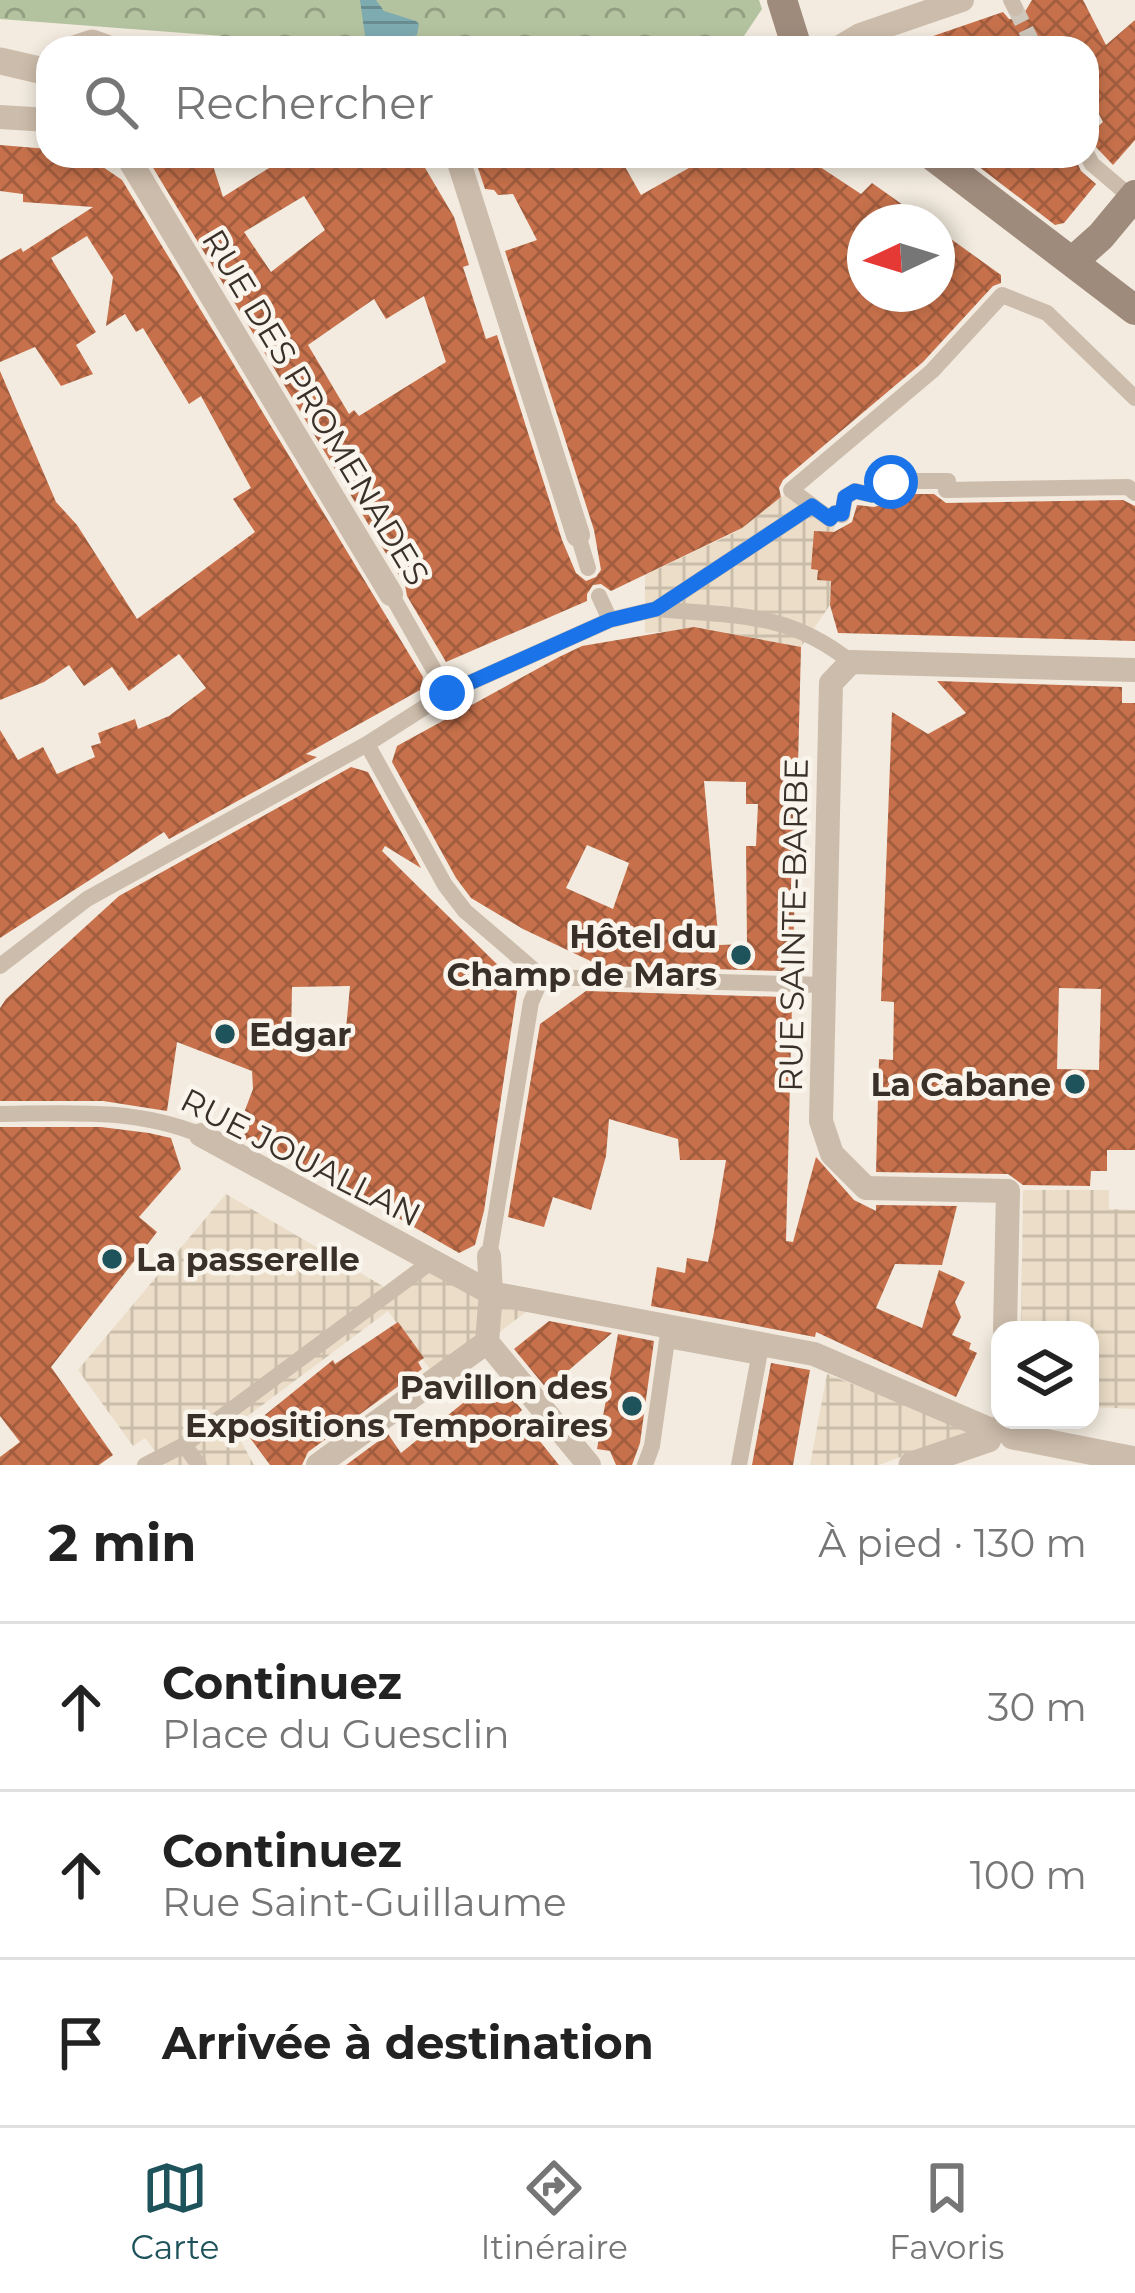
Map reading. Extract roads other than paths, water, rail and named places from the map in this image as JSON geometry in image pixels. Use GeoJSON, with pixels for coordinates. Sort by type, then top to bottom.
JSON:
{"type":"FeatureCollection","features":[{"type":"Feature","properties":{"kind":"main road"},"geometry":{"type":"LineString","coordinates":[[782,0],[793,36]]}},
{"type":"Feature","properties":{"kind":"main road"},"geometry":{"type":"LineString","coordinates":[[949,168],[1135,310]]}},
{"type":"Feature","properties":{"kind":"main road"},"geometry":{"type":"LineString","coordinates":[[1072,262],[1134,197]]}},
{"type":"Feature","properties":{"kind":"street"},"geometry":{"type":"LineString","coordinates":[[858,36],[962,0]]}},
{"type":"Feature","properties":{"kind":"street"},"geometry":{"type":"LineString","coordinates":[[3,61],[36,57]]}},
{"type":"Feature","properties":{"kind":"street"},"geometry":{"type":"LineString","coordinates":[[3,61],[36,69]]}},
{"type":"Feature","properties":{"kind":"street"},"geometry":{"type":"LineString","coordinates":[[0,117],[36,119]]}},
{"type":"Feature","properties":{"kind":"street","name":"RUE DES PROMENADES"},"geometry":{"type":"LineString","coordinates":[[134,168],[447,693]]}},
{"type":"Feature","properties":{"kind":"street"},"geometry":{"type":"LineString","coordinates":[[461,168],[588,568]]}},
{"type":"Feature","properties":{"kind":"street"},"geometry":{"type":"LineString","coordinates":[[1096,168],[1134,197]]}},
{"type":"Feature","properties":{"kind":"street"},"geometry":{"type":"LineString","coordinates":[[1135,398],[1047,313],[1002,296],[932,371],[791,490],[830,519],[835,513],[842,514],[845,497],[855,491],[872,495],[890,489],[891,482],[948,481],[946,490],[1128,487],[1135,493]]}},
{"type":"Feature","properties":{"kind":"street"},"geometry":{"type":"LineString","coordinates":[[656,609],[812,506]]}},
{"type":"Feature","properties":{"kind":"street"},"geometry":{"type":"LineString","coordinates":[[599,596],[610,620]]}},
{"type":"Feature","properties":{"kind":"street"},"geometry":{"type":"LineString","coordinates":[[0,966],[87,899],[368,744],[447,693],[610,620],[656,609],[776,620],[821,638],[851,662],[1135,670]]}},
{"type":"Feature","properties":{"kind":"street","name":"RUE SAINTE-BARBE"},"geometry":{"type":"LineString","coordinates":[[851,662],[831,683],[821,1121],[832,1154],[866,1187],[1008,1191],[1005,1321]]}},
{"type":"Feature","properties":{"kind":"street"},"geometry":{"type":"LineString","coordinates":[[368,744],[445,885],[465,911],[542,977],[824,986]]}},
{"type":"Feature","properties":{"kind":"street"},"geometry":{"type":"LineString","coordinates":[[542,977],[531,1002],[489,1256],[487,1342],[589,1465]]}},
{"type":"Feature","properties":{"kind":"street","name":"RUE JOUALLAN"},"geometry":{"type":"LineString","coordinates":[[0,1114],[101,1113],[166,1120],[202,1135],[491,1293],[814,1354],[991,1425]]}},
{"type":"Feature","properties":{"kind":"street"},"geometry":{"type":"LineString","coordinates":[[145,1465],[184,1445],[432,1261]]}},
{"type":"Feature","properties":{"kind":"street"},"geometry":{"type":"LineString","coordinates":[[645,1465],[668,1340],[759,1358],[739,1465]]}},
{"type":"Feature","properties":{"kind":"street"},"geometry":{"type":"LineString","coordinates":[[318,1465],[487,1342]]}},
{"type":"Feature","properties":{"kind":"street"},"geometry":{"type":"LineString","coordinates":[[912,1465],[1000,1429],[1135,1460]]}},
{"type":"Feature","properties":{"kind":"street"},"geometry":{"type":"LineString","coordinates":[[184,1445],[199,1465]]}},
{"type":"Feature","properties":{"kind":"water"},"geometry":{"type":"Polygon","coordinates":[[[360,0],[376,0],[384,11],[419,24],[414,36],[365,36],[360,0]]]}},
{"type":"Feature","properties":{"kind":"tunnel"},"geometry":{"type":"LineString","coordinates":[[1015,8],[1029,36]]}},
{"type":"Feature","properties":{"kind":"place","name":"Hôtel du Champ de Mars"},"geometry":{"type":"Point","coordinates":[741,955]}},
{"type":"Feature","properties":{"kind":"place","name":"Edgar"},"geometry":{"type":"Point","coordinates":[225,1034]}},
{"type":"Feature","properties":{"kind":"place","name":"La Cabane"},"geometry":{"type":"Point","coordinates":[1075,1084]}},
{"type":"Feature","properties":{"kind":"place","name":"La passerelle"},"geometry":{"type":"Point","coordinates":[112,1259]}},
{"type":"Feature","properties":{"kind":"place","name":"Pavillon des Expositions Temporaires"},"geometry":{"type":"Point","coordinates":[632,1406]}}]}
